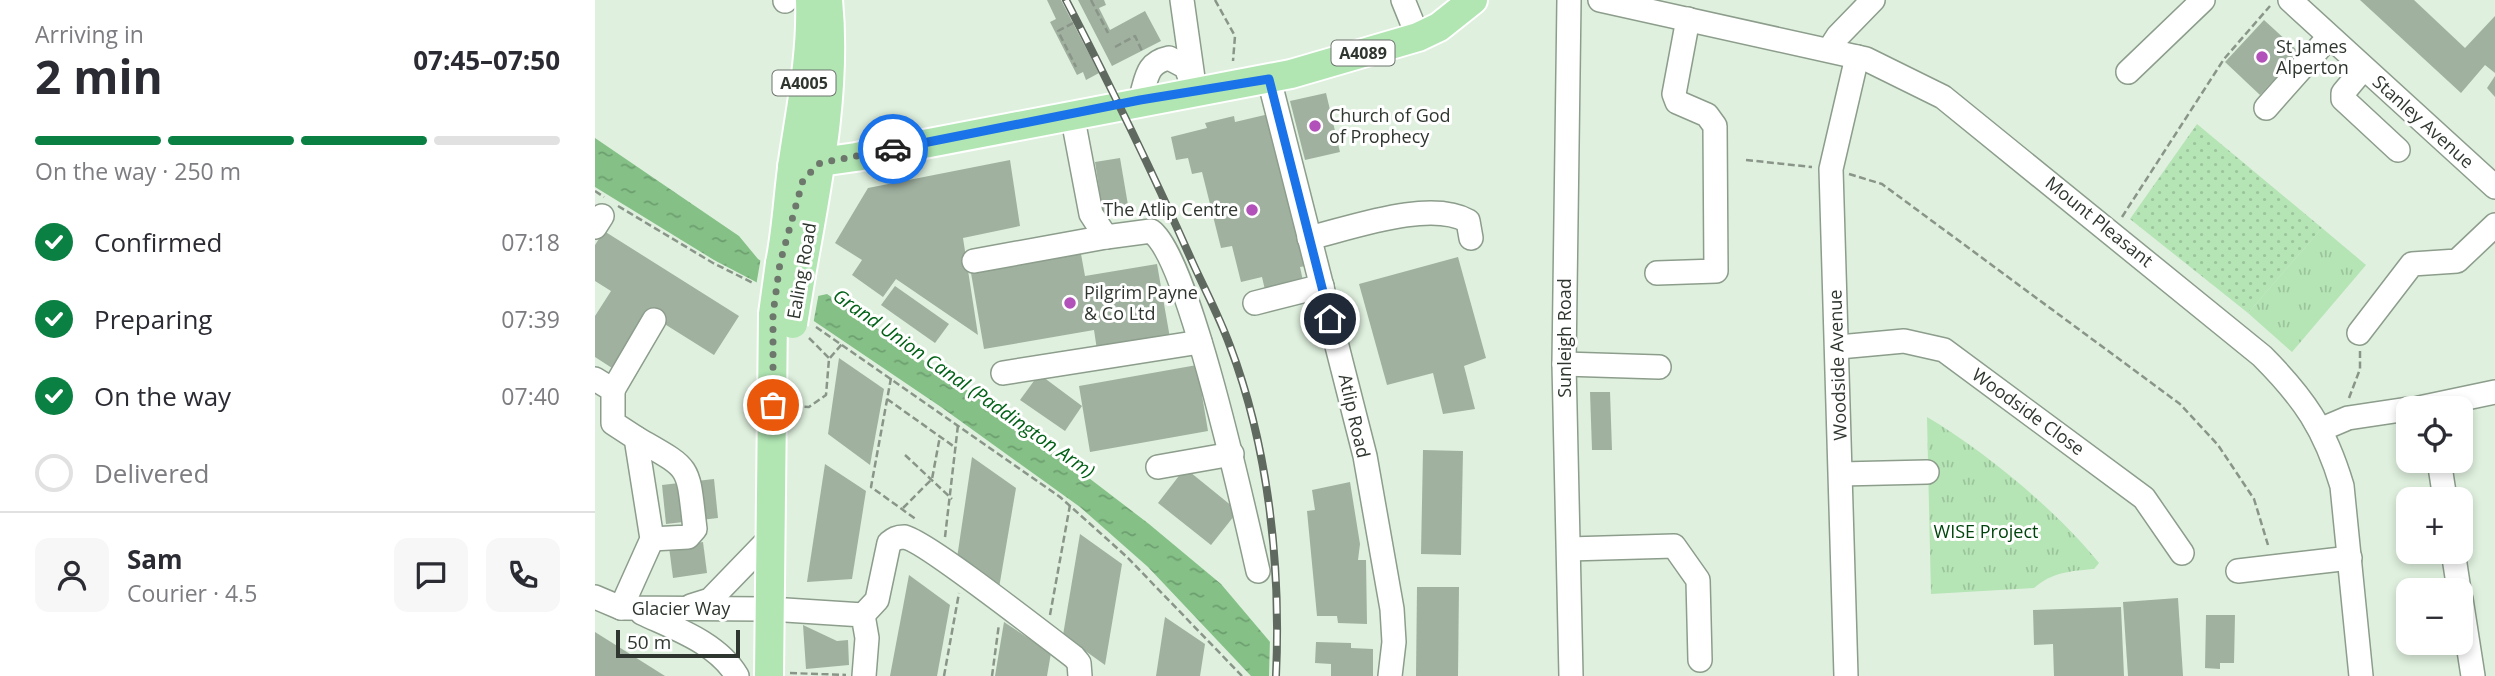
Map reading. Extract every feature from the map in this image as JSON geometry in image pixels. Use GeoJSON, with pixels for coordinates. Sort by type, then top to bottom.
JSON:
{"type":"FeatureCollection","features":[{"type":"Feature","properties":{"kind":"main road","name":"A4005"},"geometry":{"type":"LineString","coordinates":[[810,0],[820,163]]}},
{"type":"Feature","properties":{"kind":"main road","name":"A4005"},"geometry":{"type":"LineString","coordinates":[[792,166],[816,76],[832,37],[828,0]]}},
{"type":"Feature","properties":{"kind":"main road","name":"A4089"},"geometry":{"type":"LineString","coordinates":[[792,166],[820,163],[1140,100],[1269,79],[1418,37],[1439,27],[1473,0]]}},
{"type":"Feature","properties":{"kind":"main road"},"geometry":{"type":"LineString","coordinates":[[788,225],[803,180],[820,163]]}},
{"type":"Feature","properties":{"kind":"main road","name":"Ealing Road"},"geometry":{"type":"LineString","coordinates":[[790,269],[820,163]]}},
{"type":"Feature","properties":{"kind":"main road","name":"Ealing Road"},"geometry":{"type":"LineString","coordinates":[[769,673],[774,394],[797,325],[788,225],[792,166]]}},
{"type":"Feature","properties":{"kind":"street"},"geometry":{"type":"LineString","coordinates":[[1182,0],[1195,92]]}},
{"type":"Feature","properties":{"kind":"street"},"geometry":{"type":"LineString","coordinates":[[1403,0],[1418,37]]}},
{"type":"Feature","properties":{"kind":"street","name":"Sunleigh Road"},"geometry":{"type":"LineString","coordinates":[[1569,0],[1564,364],[1571,676]]}},
{"type":"Feature","properties":{"kind":"street","name":"Mount Pleasant"},"geometry":{"type":"LineString","coordinates":[[1600,0],[1662,6],[1688,19],[1857,57],[1943,97],[2262,356],[2285,379],[2322,429],[2342,486],[2361,676]]}},
{"type":"Feature","properties":{"kind":"street"},"geometry":{"type":"LineString","coordinates":[[1829,50],[1838,36],[1873,0]]}},
{"type":"Feature","properties":{"kind":"street"},"geometry":{"type":"LineString","coordinates":[[2128,72],[2203,0]]}},
{"type":"Feature","properties":{"kind":"street","name":"Stanley Avenue"},"geometry":{"type":"LineString","coordinates":[[2290,0],[2495,187]]}},
{"type":"Feature","properties":{"kind":"street"},"geometry":{"type":"LineString","coordinates":[[1657,273],[1725,271],[1715,126],[1707,115],[1677,102],[1674,94],[1688,19]]}},
{"type":"Feature","properties":{"kind":"street"},"geometry":{"type":"LineString","coordinates":[[2266,108],[2329,37]]}},
{"type":"Feature","properties":{"kind":"street","name":"Woodside Avenue"},"geometry":{"type":"LineString","coordinates":[[1846,676],[1839,347],[1831,169],[1857,57]]}},
{"type":"Feature","properties":{"kind":"street"},"geometry":{"type":"LineString","coordinates":[[1140,100],[1150,68],[1156,61],[1169,58],[1186,67],[1195,92]]}},
{"type":"Feature","properties":{"kind":"street"},"geometry":{"type":"LineString","coordinates":[[2363,69],[2343,93],[2343,99],[2398,150]]}},
{"type":"Feature","properties":{"kind":"street","name":"Atlip Road"},"geometry":{"type":"LineString","coordinates":[[1269,79],[1364,456],[1392,609],[1394,642],[1390,676]]}},
{"type":"Feature","properties":{"kind":"street"},"geometry":{"type":"LineString","coordinates":[[1072,114],[1091,214],[1106,237]]}},
{"type":"Feature","properties":{"kind":"street"},"geometry":{"type":"LineString","coordinates":[[1309,238],[1406,215],[1456,214],[1468,221],[1471,238]]}},
{"type":"Feature","properties":{"kind":"street"},"geometry":{"type":"LineString","coordinates":[[2359,333],[2412,264],[2457,261],[2495,225]]}},
{"type":"Feature","properties":{"kind":"street"},"geometry":{"type":"LineString","coordinates":[[974,261],[1140,231],[1151,231],[1159,237],[1169,253],[1200,342],[1232,454],[1258,571]]}},
{"type":"Feature","properties":{"kind":"street"},"geometry":{"type":"LineString","coordinates":[[1255,303],[1322,286]]}},
{"type":"Feature","properties":{"kind":"street"},"geometry":{"type":"LineString","coordinates":[[652,539],[688,537],[695,528],[688,475],[682,465],[604,417],[604,384],[654,320]]}},
{"type":"Feature","properties":{"kind":"street","name":"Woodside Close"},"geometry":{"type":"LineString","coordinates":[[1839,347],[1904,341],[1944,350],[2144,498],[2182,553]]}},
{"type":"Feature","properties":{"kind":"street"},"geometry":{"type":"LineString","coordinates":[[1003,373],[1200,342]]}},
{"type":"Feature","properties":{"kind":"street"},"geometry":{"type":"LineString","coordinates":[[1564,364],[1659,367]]}},
{"type":"Feature","properties":{"kind":"street"},"geometry":{"type":"LineString","coordinates":[[2473,397],[2495,392]]}},
{"type":"Feature","properties":{"kind":"street"},"geometry":{"type":"LineString","coordinates":[[2322,429],[2348,418],[2396,412]]}},
{"type":"Feature","properties":{"kind":"street"},"geometry":{"type":"LineString","coordinates":[[636,438],[652,539],[626,608],[702,643],[723,659],[737,676]]}},
{"type":"Feature","properties":{"kind":"street"},"geometry":{"type":"LineString","coordinates":[[1158,467],[1232,454]]}},
{"type":"Feature","properties":{"kind":"street"},"geometry":{"type":"LineString","coordinates":[[1842,474],[1927,472]]}},
{"type":"Feature","properties":{"kind":"street"},"geometry":{"type":"LineString","coordinates":[[681,610],[710,600],[770,538]]}},
{"type":"Feature","properties":{"kind":"street"},"geometry":{"type":"LineString","coordinates":[[860,675],[867,638],[863,615],[877,600],[889,543],[895,538],[914,541],[1046,636],[1079,663],[1080,676]]}},
{"type":"Feature","properties":{"kind":"street"},"geometry":{"type":"LineString","coordinates":[[1569,549],[1674,546],[1698,580],[1700,660]]}},
{"type":"Feature","properties":{"kind":"street"},"geometry":{"type":"LineString","coordinates":[[2238,571],[2350,558]]}},
{"type":"Feature","properties":{"kind":"street","name":"Glacier Way"},"geometry":{"type":"LineString","coordinates":[[595,597],[626,608],[770,609],[863,615]]}},
{"type":"Feature","properties":{"kind":"street"},"geometry":{"type":"LineString","coordinates":[[2470,655],[2473,676]]}},
{"type":"Feature","properties":{"kind":"path"},"geometry":{"type":"LineString","coordinates":[[1091,0],[1108,33]]}},
{"type":"Feature","properties":{"kind":"path"},"geometry":{"type":"LineString","coordinates":[[1215,0],[1235,36],[1231,85]]}},
{"type":"Feature","properties":{"kind":"path"},"geometry":{"type":"LineString","coordinates":[[2112,232],[2224,59],[2275,0]]}},
{"type":"Feature","properties":{"kind":"path"},"geometry":{"type":"LineString","coordinates":[[1073,23],[1058,31],[1076,67]]}},
{"type":"Feature","properties":{"kind":"path"},"geometry":{"type":"LineString","coordinates":[[1115,47],[1135,36],[1142,51]]}},
{"type":"Feature","properties":{"kind":"path"},"geometry":{"type":"LineString","coordinates":[[1746,160],[1831,169],[1882,184],[2180,404],[2218,445],[2254,499],[2268,545]]}},
{"type":"Feature","properties":{"kind":"path"},"geometry":{"type":"LineString","coordinates":[[595,191],[605,211],[753,283]]}},
{"type":"Feature","properties":{"kind":"path"},"geometry":{"type":"LineString","coordinates":[[797,325],[842,344],[1070,505],[1127,557],[1242,676]]}},
{"type":"Feature","properties":{"kind":"path"},"geometry":{"type":"LineString","coordinates":[[797,325],[829,359]]}},
{"type":"Feature","properties":{"kind":"path"},"geometry":{"type":"LineString","coordinates":[[2348,418],[2346,405],[2360,369],[2359,333]]}},
{"type":"Feature","properties":{"kind":"path"},"geometry":{"type":"LineString","coordinates":[[774,394],[809,407],[826,395],[829,359],[842,344]]}},
{"type":"Feature","properties":{"kind":"path"},"geometry":{"type":"LineString","coordinates":[[891,378],[871,487],[924,525]]}},
{"type":"Feature","properties":{"kind":"path"},"geometry":{"type":"LineString","coordinates":[[887,399],[956,448]]}},
{"type":"Feature","properties":{"kind":"path"},"geometry":{"type":"LineString","coordinates":[[934,533],[944,541],[952,499],[958,425]]}},
{"type":"Feature","properties":{"kind":"path"},"geometry":{"type":"LineString","coordinates":[[903,509],[932,480],[940,436]]}},
{"type":"Feature","properties":{"kind":"path"},"geometry":{"type":"LineString","coordinates":[[905,455],[952,499]]}},
{"type":"Feature","properties":{"kind":"path"},"geometry":{"type":"LineString","coordinates":[[1046,636],[1070,505]]}},
{"type":"Feature","properties":{"kind":"path"},"geometry":{"type":"LineString","coordinates":[[944,676],[963,575]]}},
{"type":"Feature","properties":{"kind":"path"},"geometry":{"type":"LineString","coordinates":[[992,676],[1002,604]]}},
{"type":"Feature","properties":{"kind":"path"},"geometry":{"type":"LineString","coordinates":[[769,673],[801,676],[860,675]]}},
{"type":"Feature","properties":{"kind":"green space"},"geometry":{"type":"Polygon","coordinates":[[[2197,124],[2322,228],[2248,313],[2130,219],[2197,124]]]}},
{"type":"Feature","properties":{"kind":"green space"},"geometry":{"type":"Polygon","coordinates":[[[2322,228],[2366,265],[2292,352],[2248,313],[2322,228]]]}},
{"type":"Feature","properties":{"kind":"green space","name":"WISE Project"},"geometry":{"type":"Polygon","coordinates":[[[1927,417],[1996,464],[2063,523],[2099,563],[2094,569],[2055,575],[2034,588],[1931,594],[1927,417]]]}},
{"type":"Feature","properties":{"kind":"water"},"geometry":{"type":"Polygon","coordinates":[[[595,138],[739,236],[758,259],[818,296],[827,294],[1038,439],[1149,524],[1221,584],[1299,676],[1251,676],[1148,567],[1080,507],[941,407],[756,282],[714,260],[595,187],[595,138]]]}},
{"type":"Feature","properties":{"kind":"pier"},"geometry":{"type":"Polygon","coordinates":[[[761,257],[819,292],[813,325],[756,286],[761,257]]]}},
{"type":"Feature","properties":{"kind":"pier"},"geometry":{"type":"Polygon","coordinates":[[[1270,637],[1302,674],[1302,676],[1269,676],[1270,637]]]}},
{"type":"Feature","properties":{"kind":"building"},"geometry":{"type":"Polygon","coordinates":[[[1047,0],[1061,0],[1099,73],[1086,80],[1083,72],[1077,75],[1050,22],[1056,19],[1047,0]]]}},
{"type":"Feature","properties":{"kind":"building"},"geometry":{"type":"Polygon","coordinates":[[[1078,0],[1104,0],[1106,5],[1099,8],[1110,30],[1145,11],[1161,41],[1112,66],[1078,0]]]}},
{"type":"Feature","properties":{"kind":"building"},"geometry":{"type":"Polygon","coordinates":[[[2360,0],[2414,0],[2465,48],[2495,16],[2495,73],[2485,65],[2461,93],[2360,0]]]}},
{"type":"Feature","properties":{"kind":"building","name":"St James Alperton"},"geometry":{"type":"Polygon","coordinates":[[[2264,20],[2299,52],[2260,95],[2225,62],[2264,20]]]}},
{"type":"Feature","properties":{"kind":"building"},"geometry":{"type":"Polygon","coordinates":[[[2495,76],[2495,97],[2487,88],[2495,76]]]}},
{"type":"Feature","properties":{"kind":"building","name":"Church of God of Prophecy"},"geometry":{"type":"Polygon","coordinates":[[[1326,93],[1340,152],[1305,160],[1290,101],[1326,93]]]}},
{"type":"Feature","properties":{"kind":"building","name":"The Atlip Centre"},"geometry":{"type":"Polygon","coordinates":[[[1269,114],[1306,266],[1300,267],[1303,281],[1265,290],[1262,277],[1241,282],[1232,246],[1221,248],[1202,172],[1192,174],[1188,158],[1176,160],[1171,137],[1207,128],[1205,123],[1234,116],[1235,122],[1269,114]]]}},
{"type":"Feature","properties":{"kind":"building"},"geometry":{"type":"Polygon","coordinates":[[[1120,158],[1129,211],[1103,215],[1095,162],[1120,158]]]}},
{"type":"Feature","properties":{"kind":"building"},"geometry":{"type":"Polygon","coordinates":[[[1010,160],[1020,226],[963,238],[978,335],[896,279],[883,297],[852,275],[862,260],[835,243],[868,188],[1010,160]]]}},
{"type":"Feature","properties":{"kind":"building"},"geometry":{"type":"Polygon","coordinates":[[[604,231],[739,316],[714,355],[647,313],[612,368],[595,357],[595,316],[611,291],[595,281],[595,245],[604,231]]]}},
{"type":"Feature","properties":{"kind":"building","name":"Pilgrim Payne & Co Ltd"},"geometry":{"type":"Polygon","coordinates":[[[1081,254],[1085,276],[1157,264],[1170,338],[1097,350],[1094,330],[984,349],[971,273],[1081,254]]]}},
{"type":"Feature","properties":{"kind":"building"},"geometry":{"type":"Polygon","coordinates":[[[1458,257],[1486,358],[1464,366],[1475,409],[1443,414],[1433,373],[1387,385],[1359,284],[1458,257]]]}},
{"type":"Feature","properties":{"kind":"building"},"geometry":{"type":"Polygon","coordinates":[[[895,286],[949,324],[935,343],[881,305],[895,286]]]}},
{"type":"Feature","properties":{"kind":"building"},"geometry":{"type":"Polygon","coordinates":[[[839,358],[884,389],[870,465],[828,434],[839,358]]]}},
{"type":"Feature","properties":{"kind":"building"},"geometry":{"type":"Polygon","coordinates":[[[1197,365],[1208,431],[1090,452],[1079,386],[1197,365]]]}},
{"type":"Feature","properties":{"kind":"building"},"geometry":{"type":"Polygon","coordinates":[[[1039,374],[1082,406],[1065,431],[1020,400],[1039,374]]]}},
{"type":"Feature","properties":{"kind":"building"},"geometry":{"type":"Polygon","coordinates":[[[1590,392],[1610,392],[1612,450],[1592,450],[1590,392]]]}},
{"type":"Feature","properties":{"kind":"building"},"geometry":{"type":"Polygon","coordinates":[[[1423,450],[1463,451],[1461,555],[1421,554],[1423,450]]]}},
{"type":"Feature","properties":{"kind":"building"},"geometry":{"type":"Polygon","coordinates":[[[972,457],[1016,488],[999,588],[957,558],[972,457]]]}},
{"type":"Feature","properties":{"kind":"building"},"geometry":{"type":"Polygon","coordinates":[[[825,464],[866,491],[852,579],[807,582],[825,464]]]}},
{"type":"Feature","properties":{"kind":"building"},"geometry":{"type":"Polygon","coordinates":[[[1185,468],[1238,511],[1211,545],[1158,503],[1185,468]]]}},
{"type":"Feature","properties":{"kind":"building"},"geometry":{"type":"Polygon","coordinates":[[[714,479],[718,518],[666,524],[662,485],[714,479]]]}},
{"type":"Feature","properties":{"kind":"building"},"geometry":{"type":"Polygon","coordinates":[[[1350,482],[1360,544],[1358,560],[1366,560],[1367,624],[1338,623],[1337,616],[1317,616],[1307,511],[1315,510],[1312,490],[1350,482]]]}},
{"type":"Feature","properties":{"kind":"building"},"geometry":{"type":"Polygon","coordinates":[[[1080,534],[1122,564],[1105,665],[1063,635],[1080,534]]]}},
{"type":"Feature","properties":{"kind":"building"},"geometry":{"type":"Polygon","coordinates":[[[703,542],[707,573],[673,578],[669,547],[703,542]]]}},
{"type":"Feature","properties":{"kind":"building"},"geometry":{"type":"Polygon","coordinates":[[[909,575],[950,605],[937,676],[890,676],[909,575]]]}},
{"type":"Feature","properties":{"kind":"building"},"geometry":{"type":"Polygon","coordinates":[[[1417,587],[1459,587],[1458,676],[1416,676],[1417,587]]]}},
{"type":"Feature","properties":{"kind":"building"},"geometry":{"type":"Polygon","coordinates":[[[2178,598],[2183,676],[2128,676],[2123,602],[2178,598]]]}},
{"type":"Feature","properties":{"kind":"building"},"geometry":{"type":"Polygon","coordinates":[[[2121,607],[2124,676],[2054,676],[2053,644],[2034,645],[2033,610],[2121,607]]]}},
{"type":"Feature","properties":{"kind":"building"},"geometry":{"type":"Polygon","coordinates":[[[2206,615],[2235,615],[2234,663],[2220,663],[2220,669],[2205,668],[2206,615]]]}},
{"type":"Feature","properties":{"kind":"building"},"geometry":{"type":"Polygon","coordinates":[[[1165,617],[1205,644],[1200,676],[1156,676],[1165,617]]]}},
{"type":"Feature","properties":{"kind":"building"},"geometry":{"type":"Polygon","coordinates":[[[1004,622],[1051,653],[1047,676],[995,676],[1004,622]]]}},
{"type":"Feature","properties":{"kind":"building"},"geometry":{"type":"Polygon","coordinates":[[[803,625],[837,641],[848,640],[849,665],[806,669],[803,625]]]}},
{"type":"Feature","properties":{"kind":"building"},"geometry":{"type":"Polygon","coordinates":[[[595,632],[665,676],[595,676],[595,632]]]}},
{"type":"Feature","properties":{"kind":"building"},"geometry":{"type":"Polygon","coordinates":[[[1316,642],[1351,643],[1351,648],[1373,649],[1373,676],[1331,676],[1331,664],[1315,663],[1316,642]]]}},
{"type":"Feature","properties":{"kind":"railway"},"geometry":{"type":"LineString","coordinates":[[1066,0],[1161,193],[1221,324],[1243,385],[1270,509],[1276,593],[1276,676]]}},
{"type":"Feature","properties":{"kind":"way so far"},"geometry":{"type":"LineString","coordinates":[[773,405],[773,314],[788,225],[803,180],[820,163],[893,149]]}},
{"type":"Feature","properties":{"kind":"place","name":"St James Alperton"},"geometry":{"type":"Point","coordinates":[2262,57]}},
{"type":"Feature","properties":{"kind":"place","name":"Church of God of Prophecy"},"geometry":{"type":"Point","coordinates":[1315,126]}},
{"type":"Feature","properties":{"kind":"place","name":"The Atlip Centre"},"geometry":{"type":"Point","coordinates":[1252,210]}},
{"type":"Feature","properties":{"kind":"place","name":"Pilgrim Payne & Co Ltd"},"geometry":{"type":"Point","coordinates":[1070,303]}},
{"type":"Feature","properties":{"kind":"route"},"geometry":{"type":"LineString","coordinates":[[893,149],[1140,100],[1269,79],[1330,319]]}},
{"type":"Feature","properties":{"kind":"water label","name":"Grand Union Canal (Paddington Arm)"},"geometry":{"type":"Point","coordinates":[964,383]}}]}
